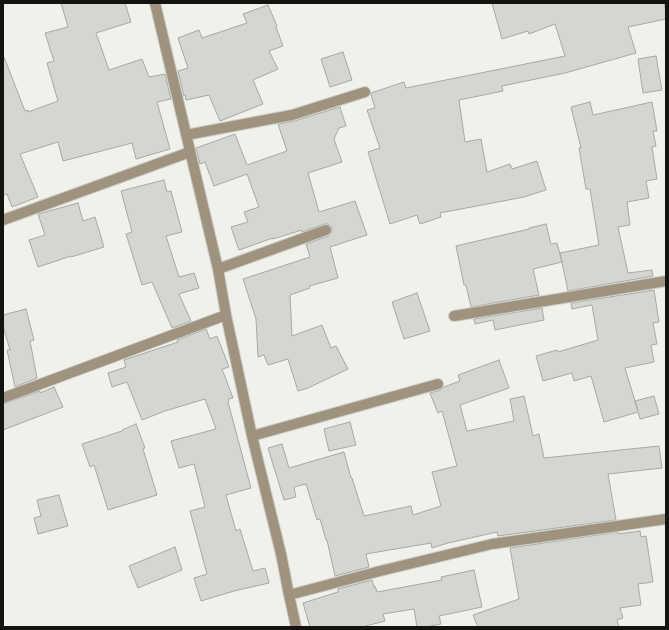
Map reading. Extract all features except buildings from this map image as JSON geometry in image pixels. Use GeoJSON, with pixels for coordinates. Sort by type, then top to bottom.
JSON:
{"type":"FeatureCollection","features":[{"type":"Feature","properties":{"kind":"street"},"geometry":{"type":"LineString","coordinates":[[155,3],[218,269],[226,315],[252,436],[281,554],[296,627]]}},
{"type":"Feature","properties":{"kind":"street"},"geometry":{"type":"LineString","coordinates":[[186,135],[292,115],[365,92]]}},
{"type":"Feature","properties":{"kind":"street"},"geometry":{"type":"LineString","coordinates":[[3,220],[190,152]]}},
{"type":"Feature","properties":{"kind":"street"},"geometry":{"type":"LineString","coordinates":[[218,269],[326,230]]}},
{"type":"Feature","properties":{"kind":"street"},"geometry":{"type":"LineString","coordinates":[[454,316],[666,280]]}},
{"type":"Feature","properties":{"kind":"street"},"geometry":{"type":"LineString","coordinates":[[3,398],[226,315]]}},
{"type":"Feature","properties":{"kind":"street"},"geometry":{"type":"LineString","coordinates":[[252,436],[438,384]]}},
{"type":"Feature","properties":{"kind":"street"},"geometry":{"type":"LineString","coordinates":[[289,595],[492,544],[666,519]]}}]}
